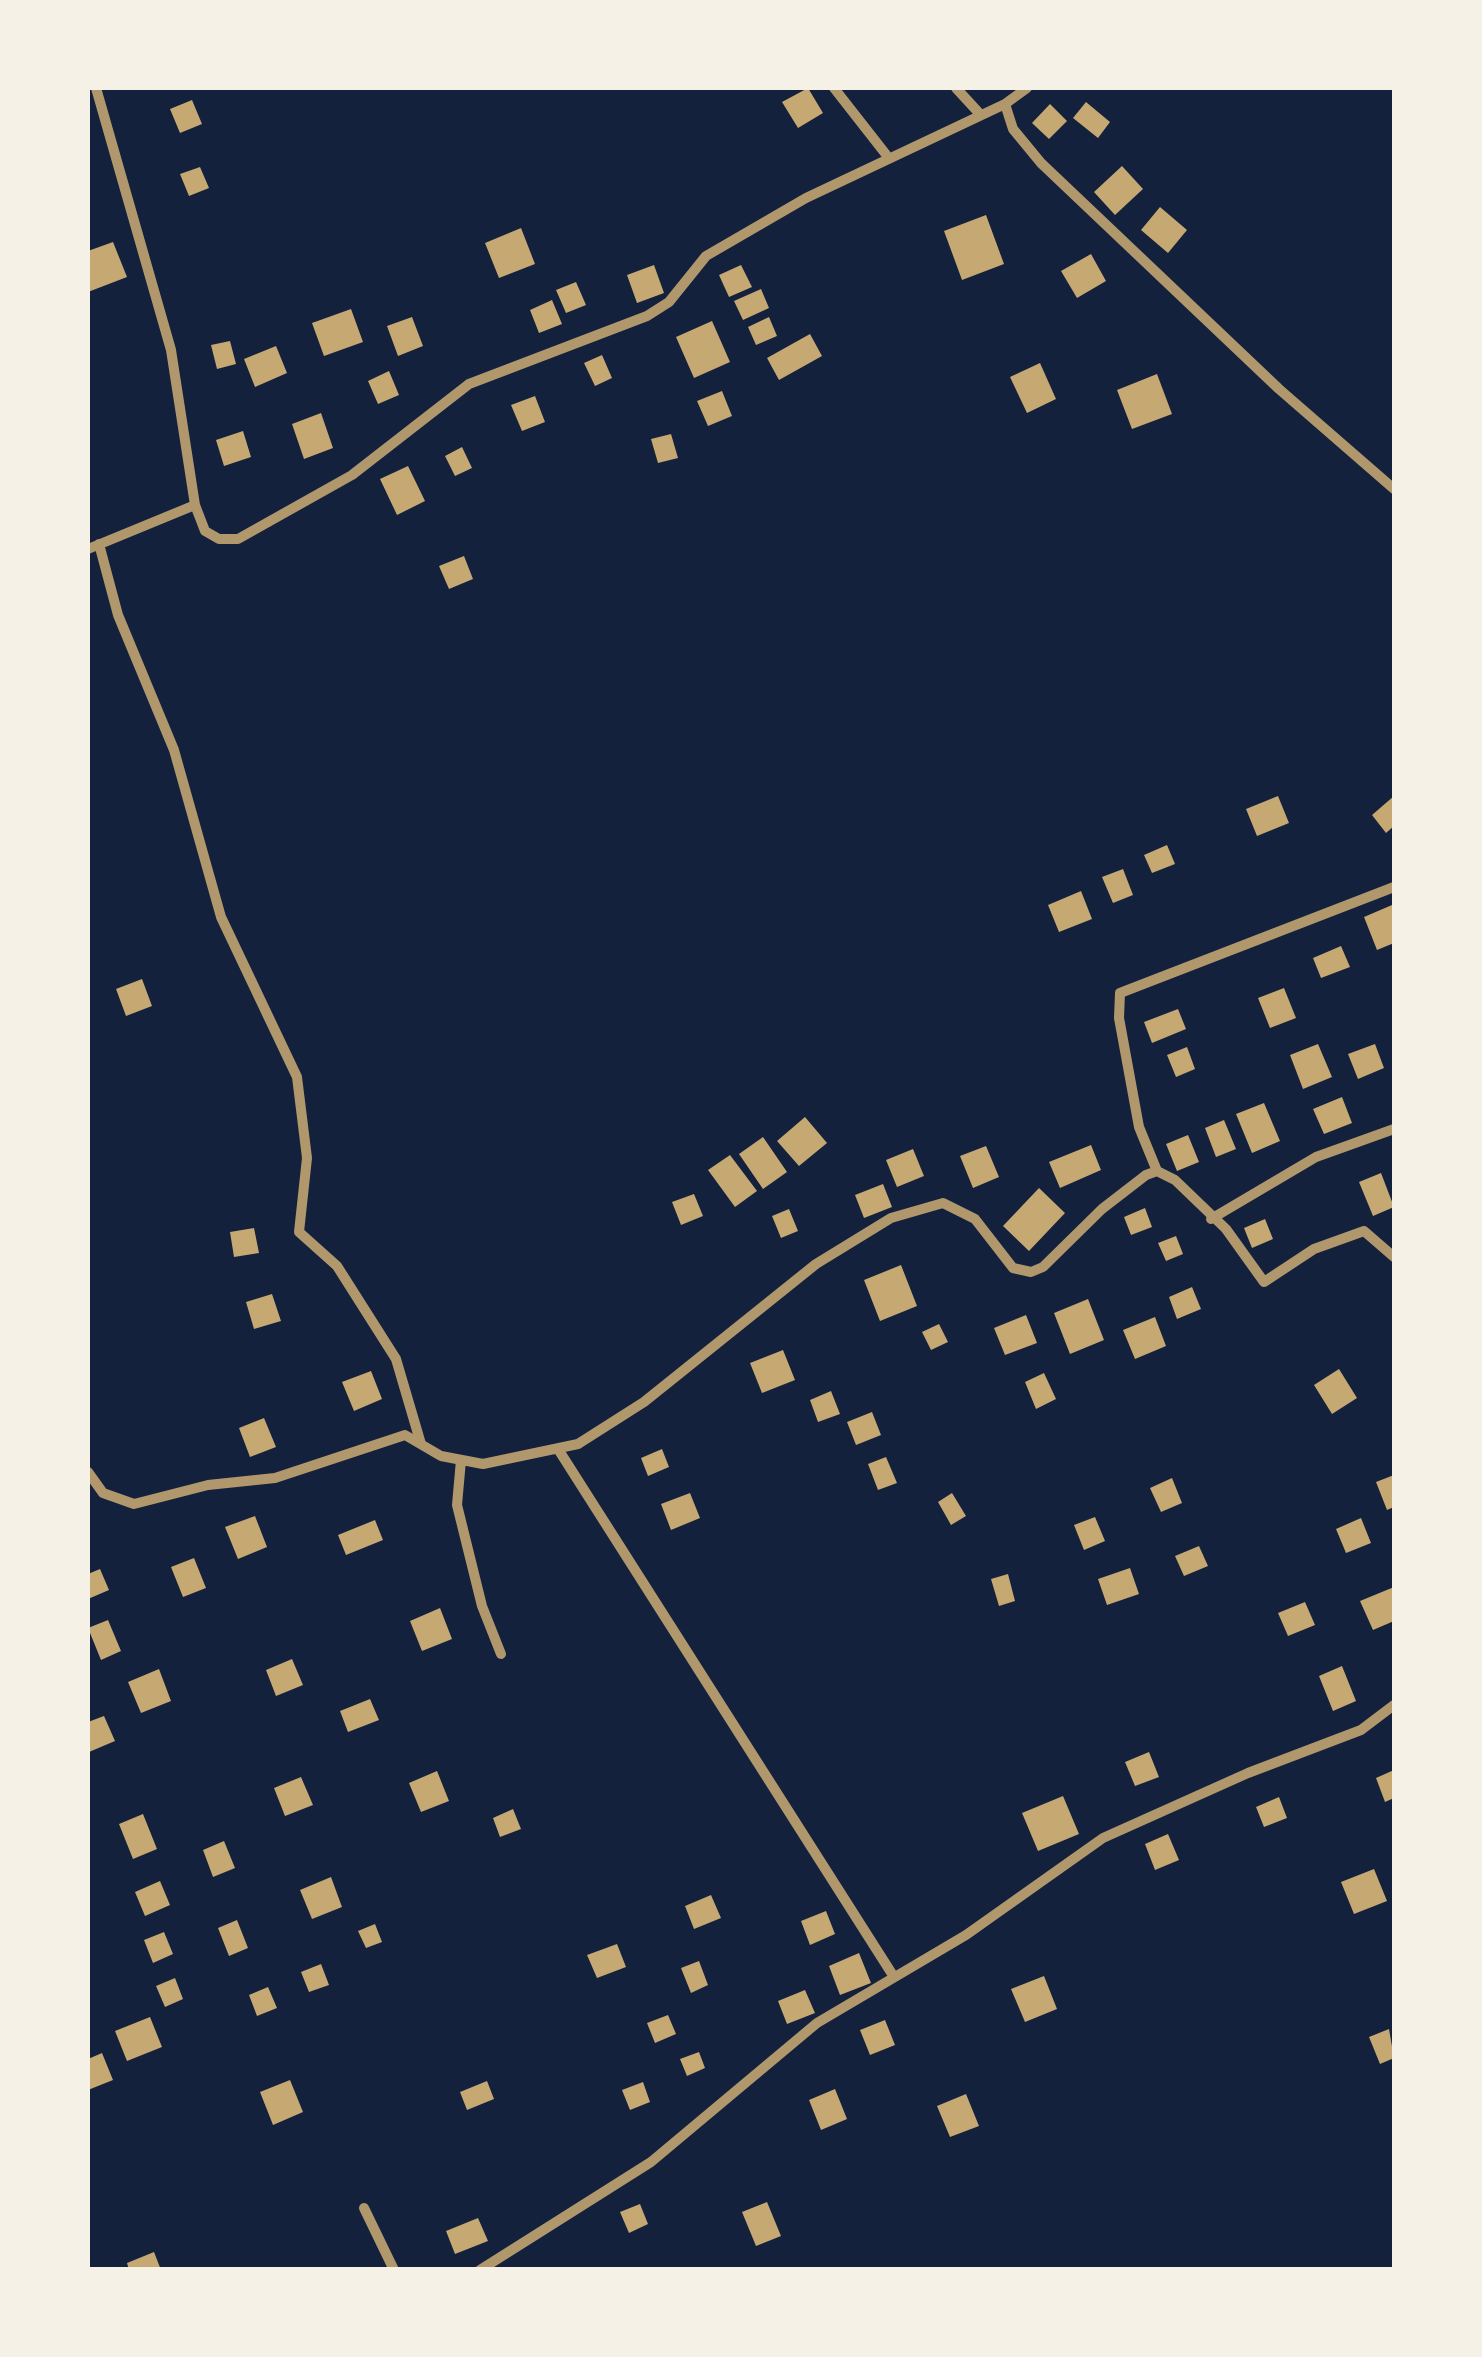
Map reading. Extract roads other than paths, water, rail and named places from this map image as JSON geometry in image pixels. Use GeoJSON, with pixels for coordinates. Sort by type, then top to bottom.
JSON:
{"type":"FeatureCollection","features":[{"type":"Feature","properties":{"kind":"street"},"geometry":{"type":"LineString","coordinates":[[96,88],[170,350],[195,505],[205,531],[219,538],[238,539],[352,475],[470,384],[647,316],[668,302],[706,256],[888,158],[1004,104],[1027,88]]}},
{"type":"Feature","properties":{"kind":"street"},"geometry":{"type":"LineString","coordinates":[[834,88],[888,158]]}},
{"type":"Feature","properties":{"kind":"street"},"geometry":{"type":"LineString","coordinates":[[956,88],[979,113]]}},
{"type":"Feature","properties":{"kind":"street"},"geometry":{"type":"LineString","coordinates":[[1004,104],[1014,129],[1040,163],[1279,390],[1394,489]]}},
{"type":"Feature","properties":{"kind":"street"},"geometry":{"type":"LineString","coordinates":[[88,549],[195,505]]}},
{"type":"Feature","properties":{"kind":"street"},"geometry":{"type":"LineString","coordinates":[[99,544],[118,615],[174,750],[221,918],[298,1078],[307,1158],[298,1232],[337,1266],[396,1359],[421,1444]]}},
{"type":"Feature","properties":{"kind":"street"},"geometry":{"type":"LineString","coordinates":[[1394,887],[1120,993],[1119,1018],[1139,1128],[1158,1172],[1174,1180],[1211,1219],[1226,1229],[1264,1282],[1314,1249],[1364,1231],[1394,1258]]}},
{"type":"Feature","properties":{"kind":"street"},"geometry":{"type":"LineString","coordinates":[[1211,1219],[1316,1157],[1394,1129]]}},
{"type":"Feature","properties":{"kind":"street"},"geometry":{"type":"LineString","coordinates":[[88,1472],[103,1493],[134,1504],[208,1485],[275,1478],[406,1435],[441,1456],[484,1464],[578,1444],[644,1402],[816,1264],[891,1218],[944,1204],[975,1219],[1013,1268],[1031,1272],[1043,1267],[1102,1209],[1146,1175],[1158,1172]]}},
{"type":"Feature","properties":{"kind":"street"},"geometry":{"type":"LineString","coordinates":[[558,1448],[894,1977]]}},
{"type":"Feature","properties":{"kind":"street"},"geometry":{"type":"LineString","coordinates":[[461,1460],[457,1505],[482,1606],[501,1654]]}},
{"type":"Feature","properties":{"kind":"street"},"geometry":{"type":"LineString","coordinates":[[480,2270],[651,2162],[817,2023],[966,1934],[1103,1838],[1248,1773],[1361,1730],[1394,1705]]}},
{"type":"Feature","properties":{"kind":"street"},"geometry":{"type":"LineString","coordinates":[[364,2208],[394,2270]]}}]}
